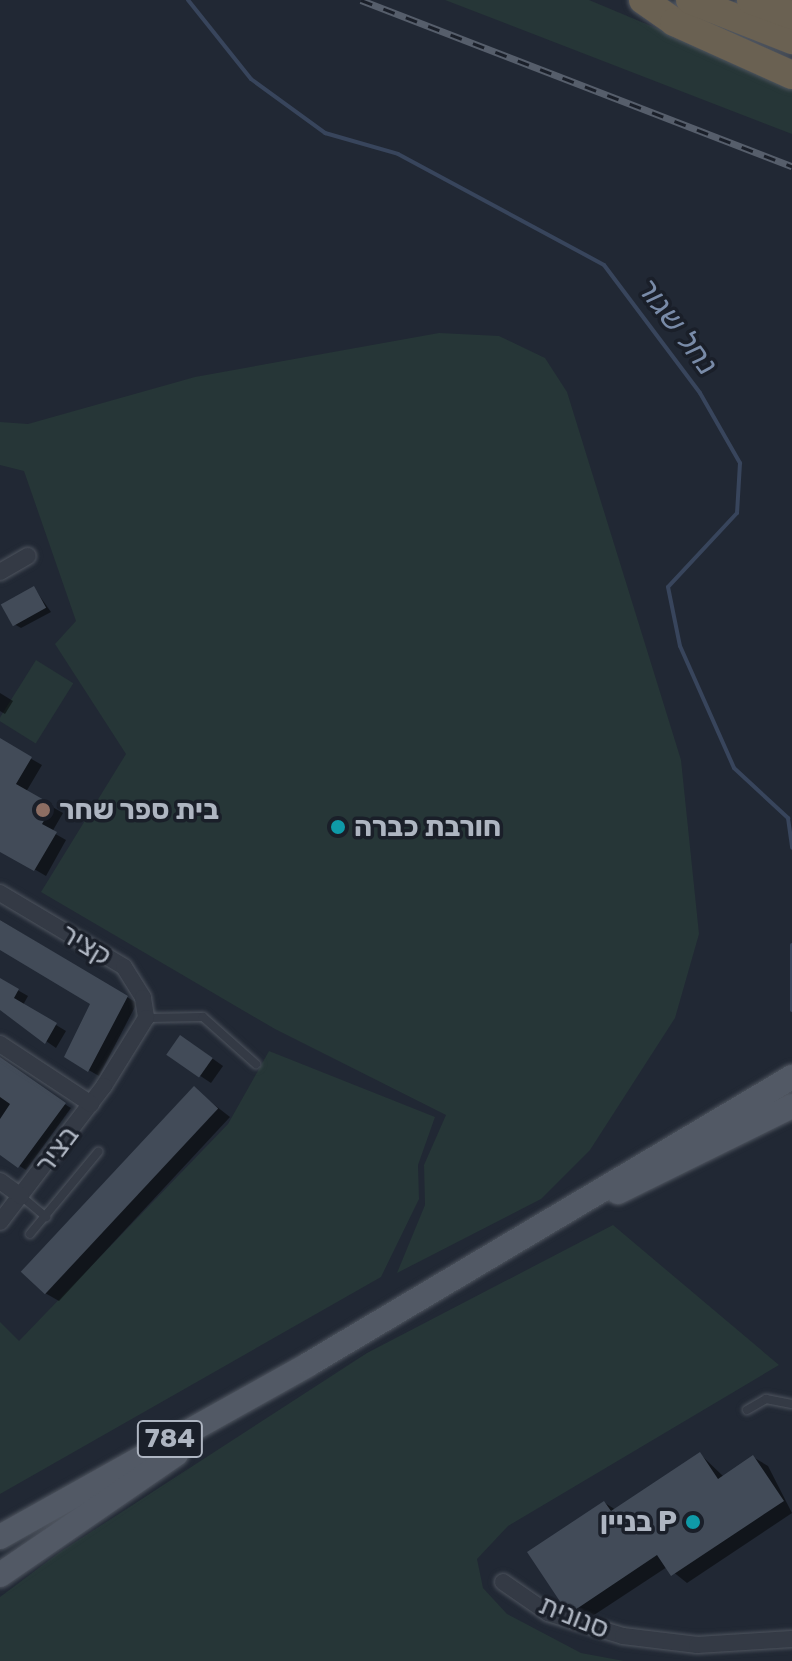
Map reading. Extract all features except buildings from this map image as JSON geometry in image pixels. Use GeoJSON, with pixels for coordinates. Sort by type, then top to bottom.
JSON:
{"type":"FeatureCollection","features":[{"type":"Feature","properties":{"kind":"highway"},"geometry":{"type":"LineString","coordinates":[[643,0],[674,22],[792,75]]}},
{"type":"Feature","properties":{"kind":"highway"},"geometry":{"type":"LineString","coordinates":[[690,0],[792,40]]}},
{"type":"Feature","properties":{"kind":"highway"},"geometry":{"type":"LineString","coordinates":[[751,0],[792,15]]}},
{"type":"Feature","properties":{"kind":"main road","name":"784"},"geometry":{"type":"LineString","coordinates":[[0,1537],[309,1364],[792,1077]]}},
{"type":"Feature","properties":{"kind":"main road","name":"784"},"geometry":{"type":"LineString","coordinates":[[578,1205],[656,1179],[792,1106]]}},
{"type":"Feature","properties":{"kind":"main road"},"geometry":{"type":"LineString","coordinates":[[0,1575],[309,1364]]}},
{"type":"Feature","properties":{"kind":"main road"},"geometry":{"type":"LineString","coordinates":[[0,1525],[32,1518]]}},
{"type":"Feature","properties":{"kind":"street"},"geometry":{"type":"LineString","coordinates":[[3,565],[28,556]]}},
{"type":"Feature","properties":{"kind":"street","name":"קציר"},"geometry":{"type":"LineString","coordinates":[[0,893],[124,967],[143,998],[146,1018]]}},
{"type":"Feature","properties":{"kind":"street"},"geometry":{"type":"LineString","coordinates":[[0,1044],[91,1104],[146,1018]]}},
{"type":"Feature","properties":{"kind":"street","name":"בציר"},"geometry":{"type":"LineString","coordinates":[[0,1222],[91,1104]]}},
{"type":"Feature","properties":{"kind":"street"},"geometry":{"type":"LineString","coordinates":[[0,1181],[21,1196]]}},
{"type":"Feature","properties":{"kind":"street","name":"סנונית"},"geometry":{"type":"LineString","coordinates":[[503,1582],[548,1613],[623,1636],[697,1645],[792,1639]]}},
{"type":"Feature","properties":{"kind":"lane"},"geometry":{"type":"LineString","coordinates":[[146,1018],[203,1017],[256,1064]]}},
{"type":"Feature","properties":{"kind":"lane","name":"בציר"},"geometry":{"type":"LineString","coordinates":[[30,1234],[98,1152]]}},
{"type":"Feature","properties":{"kind":"lane","name":"בציר"},"geometry":{"type":"LineString","coordinates":[[21,1196],[46,1217]]}},
{"type":"Feature","properties":{"kind":"lane"},"geometry":{"type":"LineString","coordinates":[[747,1410],[766,1399],[792,1404]]}},
{"type":"Feature","properties":{"kind":"shaded area"},"geometry":{"type":"Polygon","coordinates":[[[445,0],[589,0],[792,85],[792,134],[445,0]]]}},
{"type":"Feature","properties":{"kind":"shaded area"},"geometry":{"type":"Polygon","coordinates":[[[439,333],[499,336],[545,358],[567,392],[681,760],[699,934],[675,1018],[590,1150],[541,1199],[397,1273],[425,1205],[424,1165],[446,1115],[275,1029],[41,892],[126,754],[55,644],[76,621],[24,471],[0,465],[0,422],[28,424],[195,377],[439,333]]]}},
{"type":"Feature","properties":{"kind":"shaded area"},"geometry":{"type":"Polygon","coordinates":[[[36,660],[73,683],[36,744],[0,721],[0,718],[36,660]]]}},
{"type":"Feature","properties":{"kind":"shaded area"},"geometry":{"type":"Polygon","coordinates":[[[269,1051],[435,1117],[418,1165],[419,1199],[381,1277],[0,1494],[0,1322],[19,1341],[228,1124],[269,1051]]]}},
{"type":"Feature","properties":{"kind":"shaded area"},"geometry":{"type":"Polygon","coordinates":[[[613,1225],[779,1365],[508,1526],[477,1559],[483,1588],[507,1614],[581,1653],[624,1661],[0,1661],[0,1597],[60,1552],[367,1353],[613,1225]]]}},
{"type":"Feature","properties":{"kind":"waterway","name":"נחל שגור"},"geometry":{"type":"LineString","coordinates":[[188,0],[251,79],[325,133],[398,154],[604,265],[700,393],[740,463],[737,513],[668,587],[680,646],[734,768],[788,818],[792,848]]}},
{"type":"Feature","properties":{"kind":"waterway","name":"נחל שגור"},"geometry":{"type":"LineString","coordinates":[[792,945],[792,1010]]}},
{"type":"Feature","properties":{"kind":"railway"},"geometry":{"type":"LineString","coordinates":[[361,0],[792,166]]}},
{"type":"Feature","properties":{"kind":"place","name":"בית ספר שחר"},"geometry":{"type":"Point","coordinates":[43,810]}},
{"type":"Feature","properties":{"kind":"place","name":"חורבת כברה"},"geometry":{"type":"Point","coordinates":[338,827]}},
{"type":"Feature","properties":{"kind":"place","name":"בניין P"},"geometry":{"type":"Point","coordinates":[693,1522]}}]}
